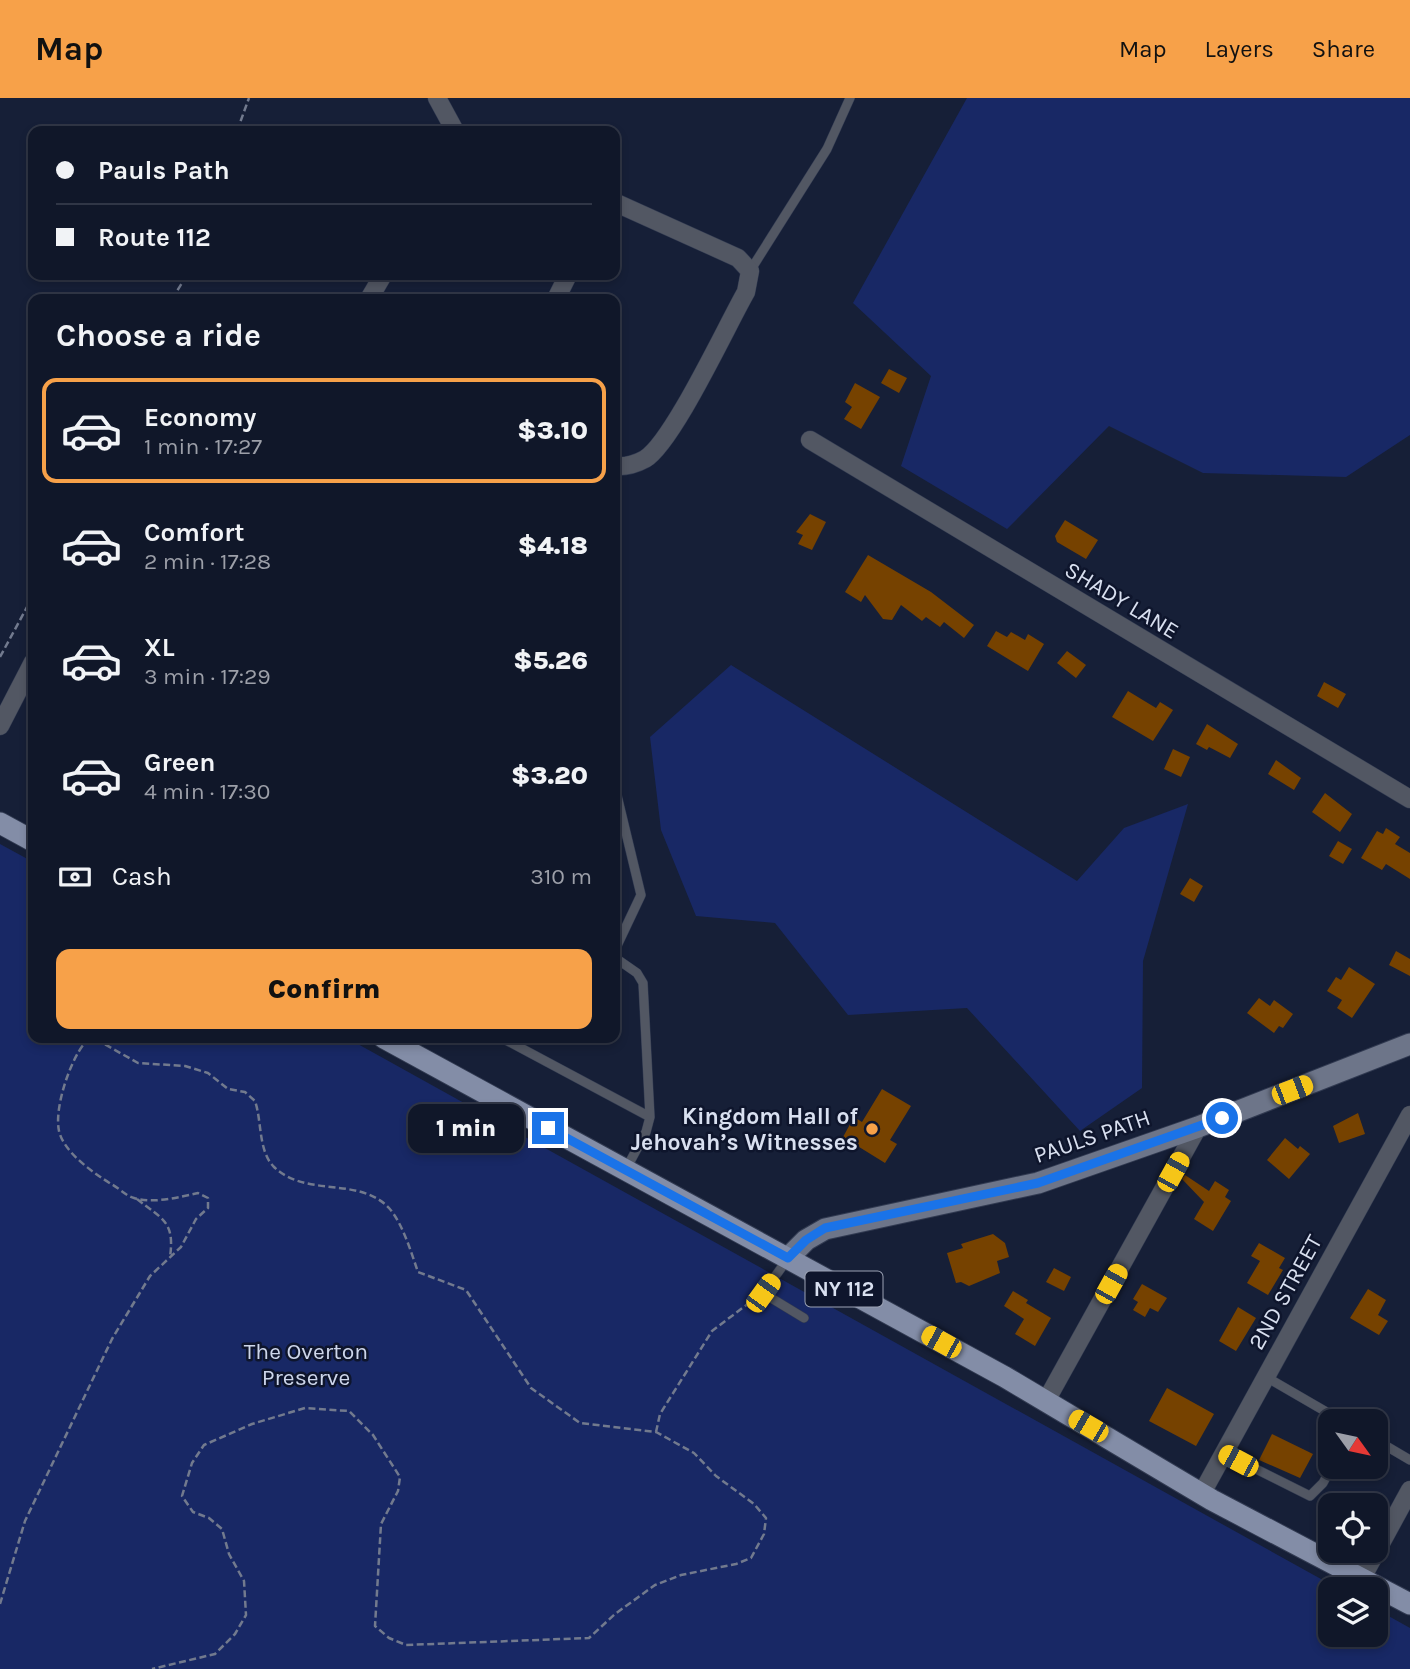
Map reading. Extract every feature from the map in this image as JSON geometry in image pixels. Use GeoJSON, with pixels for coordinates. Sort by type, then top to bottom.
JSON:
{"type":"FeatureCollection","features":[{"type":"Feature","properties":{"kind":"main road"},"geometry":{"type":"LineString","coordinates":[[0,823],[28,838]]}},
{"type":"Feature","properties":{"kind":"main road","name":"NY 112"},"geometry":{"type":"LineString","coordinates":[[393,1043],[1046,1401],[1202,1493],[1360,1577]]}},
{"type":"Feature","properties":{"kind":"main road","name":"NY 112"},"geometry":{"type":"LineString","coordinates":[[1388,1592],[1410,1604]]}},
{"type":"Feature","properties":{"kind":"street"},"geometry":{"type":"LineString","coordinates":[[437,98],[452,126]]}},
{"type":"Feature","properties":{"kind":"street"},"geometry":{"type":"LineString","coordinates":[[620,205],[738,258],[750,271],[746,292],[666,438],[647,458],[620,467]]}},
{"type":"Feature","properties":{"kind":"street","name":"SHADY LANE"},"geometry":{"type":"LineString","coordinates":[[810,440],[1410,799]]}},
{"type":"Feature","properties":{"kind":"street"},"geometry":{"type":"LineString","coordinates":[[0,726],[28,673]]}},
{"type":"Feature","properties":{"kind":"street","name":"PAULS PATH"},"geometry":{"type":"LineString","coordinates":[[788,1258],[806,1240],[825,1228],[1038,1183],[1198,1127],[1410,1044]]}},
{"type":"Feature","properties":{"kind":"street","name":"2ND STREET"},"geometry":{"type":"LineString","coordinates":[[1202,1493],[1410,1115]]}},
{"type":"Feature","properties":{"kind":"street"},"geometry":{"type":"LineString","coordinates":[[1046,1401],[1198,1127]]}},
{"type":"Feature","properties":{"kind":"street"},"geometry":{"type":"LineString","coordinates":[[1363,1577],[1410,1490]]}},
{"type":"Feature","properties":{"kind":"lane"},"geometry":{"type":"LineString","coordinates":[[750,271],[827,149],[850,98]]}},
{"type":"Feature","properties":{"kind":"lane"},"geometry":{"type":"LineString","coordinates":[[620,808],[641,895],[620,942]]}},
{"type":"Feature","properties":{"kind":"lane"},"geometry":{"type":"LineString","coordinates":[[620,960],[637,973],[645,993],[650,1117],[646,1132],[625,1171]]}},
{"type":"Feature","properties":{"kind":"lane"},"geometry":{"type":"LineString","coordinates":[[511,1043],[650,1117]]}},
{"type":"Feature","properties":{"kind":"lane"},"geometry":{"type":"LineString","coordinates":[[788,1258],[763,1293],[804,1318]]}},
{"type":"Feature","properties":{"kind":"lane"},"geometry":{"type":"LineString","coordinates":[[1266,1377],[1321,1409]]}},
{"type":"Feature","properties":{"kind":"lane"},"geometry":{"type":"LineString","coordinates":[[1388,1447],[1410,1460]]}},
{"type":"Feature","properties":{"kind":"lane"},"geometry":{"type":"LineString","coordinates":[[1224,1453],[1310,1496],[1325,1479]]}},
{"type":"Feature","properties":{"kind":"path"},"geometry":{"type":"LineString","coordinates":[[239,126],[248,98]]}},
{"type":"Feature","properties":{"kind":"path"},"geometry":{"type":"LineString","coordinates":[[0,657],[28,605]]}},
{"type":"Feature","properties":{"kind":"path"},"geometry":{"type":"LineString","coordinates":[[89,1043],[84,1044],[75,1054],[61,1100],[59,1131],[75,1157],[89,1171],[137,1199],[168,1223],[173,1238],[170,1258]]}},
{"type":"Feature","properties":{"kind":"path"},"geometry":{"type":"LineString","coordinates":[[103,1043],[138,1063],[186,1066],[208,1073],[228,1089],[245,1093],[256,1101],[261,1136],[273,1166],[301,1185],[348,1190],[373,1197],[389,1209],[418,1272],[466,1290],[531,1388],[580,1423],[656,1432],[694,1453],[716,1476],[754,1504],[766,1518],[764,1534],[751,1558],[655,1585],[615,1614],[589,1638],[545,1638],[500,1644],[406,1645],[389,1638],[375,1626],[381,1524],[398,1491],[400,1477],[373,1435],[349,1411],[305,1408],[221,1436],[204,1445],[192,1463],[182,1496],[193,1512],[209,1518],[222,1529],[229,1554],[244,1581],[246,1615],[234,1634],[215,1654],[152,1669]]}},
{"type":"Feature","properties":{"kind":"path"},"geometry":{"type":"LineString","coordinates":[[0,1604],[25,1521],[112,1339],[150,1276],[181,1247],[197,1219],[208,1208],[208,1198],[198,1192],[167,1200],[137,1199]]}},
{"type":"Feature","properties":{"kind":"path"},"geometry":{"type":"LineString","coordinates":[[656,1432],[660,1414],[712,1331],[763,1293]]}},
{"type":"Feature","properties":{"kind":"green space"},"geometry":{"type":"Polygon","coordinates":[[[967,98],[1410,98],[1410,435],[1346,477],[1203,473],[1109,426],[1007,529],[901,466],[931,376],[853,303],[967,98]]]}},
{"type":"Feature","properties":{"kind":"green space"},"geometry":{"type":"Polygon","coordinates":[[[731,665],[1077,881],[1124,828],[1188,804],[1143,961],[1142,1088],[1080,1131],[967,1008],[848,1015],[775,923],[696,916],[661,830],[650,737],[731,665]]]}},
{"type":"Feature","properties":{"kind":"green space","name":"The Overton Preserve"},"geometry":{"type":"Polygon","coordinates":[[[0,844],[28,859],[28,1043],[356,1043],[1318,1577],[1318,1647],[1388,1647],[1388,1616],[1410,1628],[1410,1669],[0,1669],[0,844]]]}},
{"type":"Feature","properties":{"kind":"building"},"geometry":{"type":"Polygon","coordinates":[[[889,369],[907,378],[899,393],[881,383],[889,369]]]}},
{"type":"Feature","properties":{"kind":"building"},"geometry":{"type":"Polygon","coordinates":[[[855,383],[880,397],[861,429],[844,419],[852,407],[845,402],[855,383]]]}},
{"type":"Feature","properties":{"kind":"building"},"geometry":{"type":"Polygon","coordinates":[[[810,514],[826,522],[812,550],[798,544],[803,535],[796,532],[810,514]]]}},
{"type":"Feature","properties":{"kind":"building"},"geometry":{"type":"Polygon","coordinates":[[[1065,520],[1098,540],[1086,559],[1057,542],[1055,536],[1065,520]]]}},
{"type":"Feature","properties":{"kind":"building"},"geometry":{"type":"Polygon","coordinates":[[[868,555],[931,592],[974,625],[964,638],[944,622],[940,627],[926,617],[922,621],[901,605],[892,620],[883,619],[865,595],[861,602],[845,592],[868,555]]]}},
{"type":"Feature","properties":{"kind":"building"},"geometry":{"type":"Polygon","coordinates":[[[996,631],[1007,637],[1011,632],[1025,640],[1028,634],[1044,644],[1028,671],[987,646],[996,631]]]}},
{"type":"Feature","properties":{"kind":"building"},"geometry":{"type":"Polygon","coordinates":[[[1067,651],[1086,665],[1076,678],[1057,663],[1067,651]]]}},
{"type":"Feature","properties":{"kind":"building"},"geometry":{"type":"Polygon","coordinates":[[[1324,682],[1346,694],[1338,708],[1317,696],[1324,682]]]}},
{"type":"Feature","properties":{"kind":"building"},"geometry":{"type":"Polygon","coordinates":[[[1128,691],[1156,708],[1160,702],[1173,710],[1153,741],[1112,717],[1128,691]]]}},
{"type":"Feature","properties":{"kind":"building"},"geometry":{"type":"Polygon","coordinates":[[[1207,724],[1238,744],[1230,758],[1209,747],[1207,750],[1196,744],[1207,724]]]}},
{"type":"Feature","properties":{"kind":"building"},"geometry":{"type":"Polygon","coordinates":[[[1173,749],[1190,757],[1181,777],[1164,769],[1173,749]]]}},
{"type":"Feature","properties":{"kind":"building"},"geometry":{"type":"Polygon","coordinates":[[[1276,760],[1301,778],[1294,790],[1268,774],[1276,760]]]}},
{"type":"Feature","properties":{"kind":"building"},"geometry":{"type":"Polygon","coordinates":[[[1325,793],[1352,814],[1340,832],[1312,812],[1325,793]]]}},
{"type":"Feature","properties":{"kind":"building"},"geometry":{"type":"Polygon","coordinates":[[[1386,828],[1400,837],[1395,844],[1410,853],[1410,879],[1386,864],[1382,870],[1361,858],[1377,831],[1383,834],[1386,828]]]}},
{"type":"Feature","properties":{"kind":"building"},"geometry":{"type":"Polygon","coordinates":[[[1338,841],[1352,849],[1343,864],[1329,856],[1338,841]]]}},
{"type":"Feature","properties":{"kind":"building"},"geometry":{"type":"Polygon","coordinates":[[[1190,878],[1203,886],[1194,902],[1180,894],[1190,878]]]}},
{"type":"Feature","properties":{"kind":"building"},"geometry":{"type":"Polygon","coordinates":[[[1396,951],[1410,959],[1410,976],[1389,965],[1396,951]]]}},
{"type":"Feature","properties":{"kind":"building"},"geometry":{"type":"Polygon","coordinates":[[[1349,967],[1375,984],[1352,1018],[1337,1008],[1342,1000],[1327,991],[1336,977],[1341,980],[1349,967]]]}},
{"type":"Feature","properties":{"kind":"building"},"geometry":{"type":"Polygon","coordinates":[[[1259,998],[1270,1006],[1274,1000],[1293,1014],[1283,1028],[1279,1026],[1274,1033],[1247,1013],[1259,998]]]}},
{"type":"Feature","properties":{"kind":"building","name":"Kingdom Hall of Jehovah’s Witnesses"},"geometry":{"type":"Polygon","coordinates":[[[882,1089],[911,1106],[890,1140],[897,1144],[885,1163],[843,1137],[854,1117],[862,1122],[882,1089]]]}},
{"type":"Feature","properties":{"kind":"building"},"geometry":{"type":"Polygon","coordinates":[[[1358,1113],[1365,1134],[1339,1143],[1333,1126],[1358,1113]]]}},
{"type":"Feature","properties":{"kind":"building"},"geometry":{"type":"Polygon","coordinates":[[[1285,1138],[1298,1149],[1300,1146],[1310,1154],[1289,1179],[1267,1160],[1285,1138]]]}},
{"type":"Feature","properties":{"kind":"building"},"geometry":{"type":"Polygon","coordinates":[[[1185,1175],[1209,1191],[1215,1181],[1229,1190],[1225,1197],[1231,1201],[1213,1231],[1194,1219],[1204,1202],[1182,1179],[1185,1175]]]}},
{"type":"Feature","properties":{"kind":"building"},"geometry":{"type":"Polygon","coordinates":[[[993,1234],[1005,1243],[1009,1257],[997,1261],[1000,1273],[969,1286],[956,1283],[947,1253],[963,1248],[961,1244],[993,1234]]]}},
{"type":"Feature","properties":{"kind":"building"},"geometry":{"type":"Polygon","coordinates":[[[1259,1243],[1285,1258],[1279,1268],[1283,1270],[1268,1295],[1247,1283],[1260,1261],[1251,1256],[1259,1243]]]}},
{"type":"Feature","properties":{"kind":"building"},"geometry":{"type":"Polygon","coordinates":[[[1054,1268],[1071,1277],[1064,1291],[1046,1282],[1054,1268]]]}},
{"type":"Feature","properties":{"kind":"building"},"geometry":{"type":"Polygon","coordinates":[[[1142,1284],[1167,1298],[1158,1312],[1150,1308],[1145,1317],[1133,1310],[1138,1302],[1133,1299],[1142,1284]]]}},
{"type":"Feature","properties":{"kind":"building"},"geometry":{"type":"Polygon","coordinates":[[[1368,1289],[1386,1300],[1378,1315],[1388,1321],[1379,1335],[1350,1318],[1368,1289]]]}},
{"type":"Feature","properties":{"kind":"building"},"geometry":{"type":"Polygon","coordinates":[[[1013,1291],[1028,1300],[1026,1303],[1051,1318],[1035,1346],[1015,1334],[1024,1319],[1004,1306],[1013,1291]]]}},
{"type":"Feature","properties":{"kind":"building"},"geometry":{"type":"Polygon","coordinates":[[[1238,1307],[1256,1318],[1236,1351],[1219,1341],[1238,1307]]]}},
{"type":"Feature","properties":{"kind":"building"},"geometry":{"type":"Polygon","coordinates":[[[1167,1388],[1214,1414],[1196,1446],[1149,1421],[1167,1388]]]}},
{"type":"Feature","properties":{"kind":"building"},"geometry":{"type":"Polygon","coordinates":[[[1272,1434],[1313,1454],[1300,1478],[1259,1460],[1272,1434]]]}},
{"type":"Feature","properties":{"kind":"place","name":"Kingdom Hall of Jehovah’s Witnesses"},"geometry":{"type":"Point","coordinates":[872,1129]}},
{"type":"Feature","properties":{"kind":"route"},"geometry":{"type":"LineString","coordinates":[[548,1128],[788,1258],[806,1240],[825,1228],[1038,1183],[1222,1118]]}}]}
